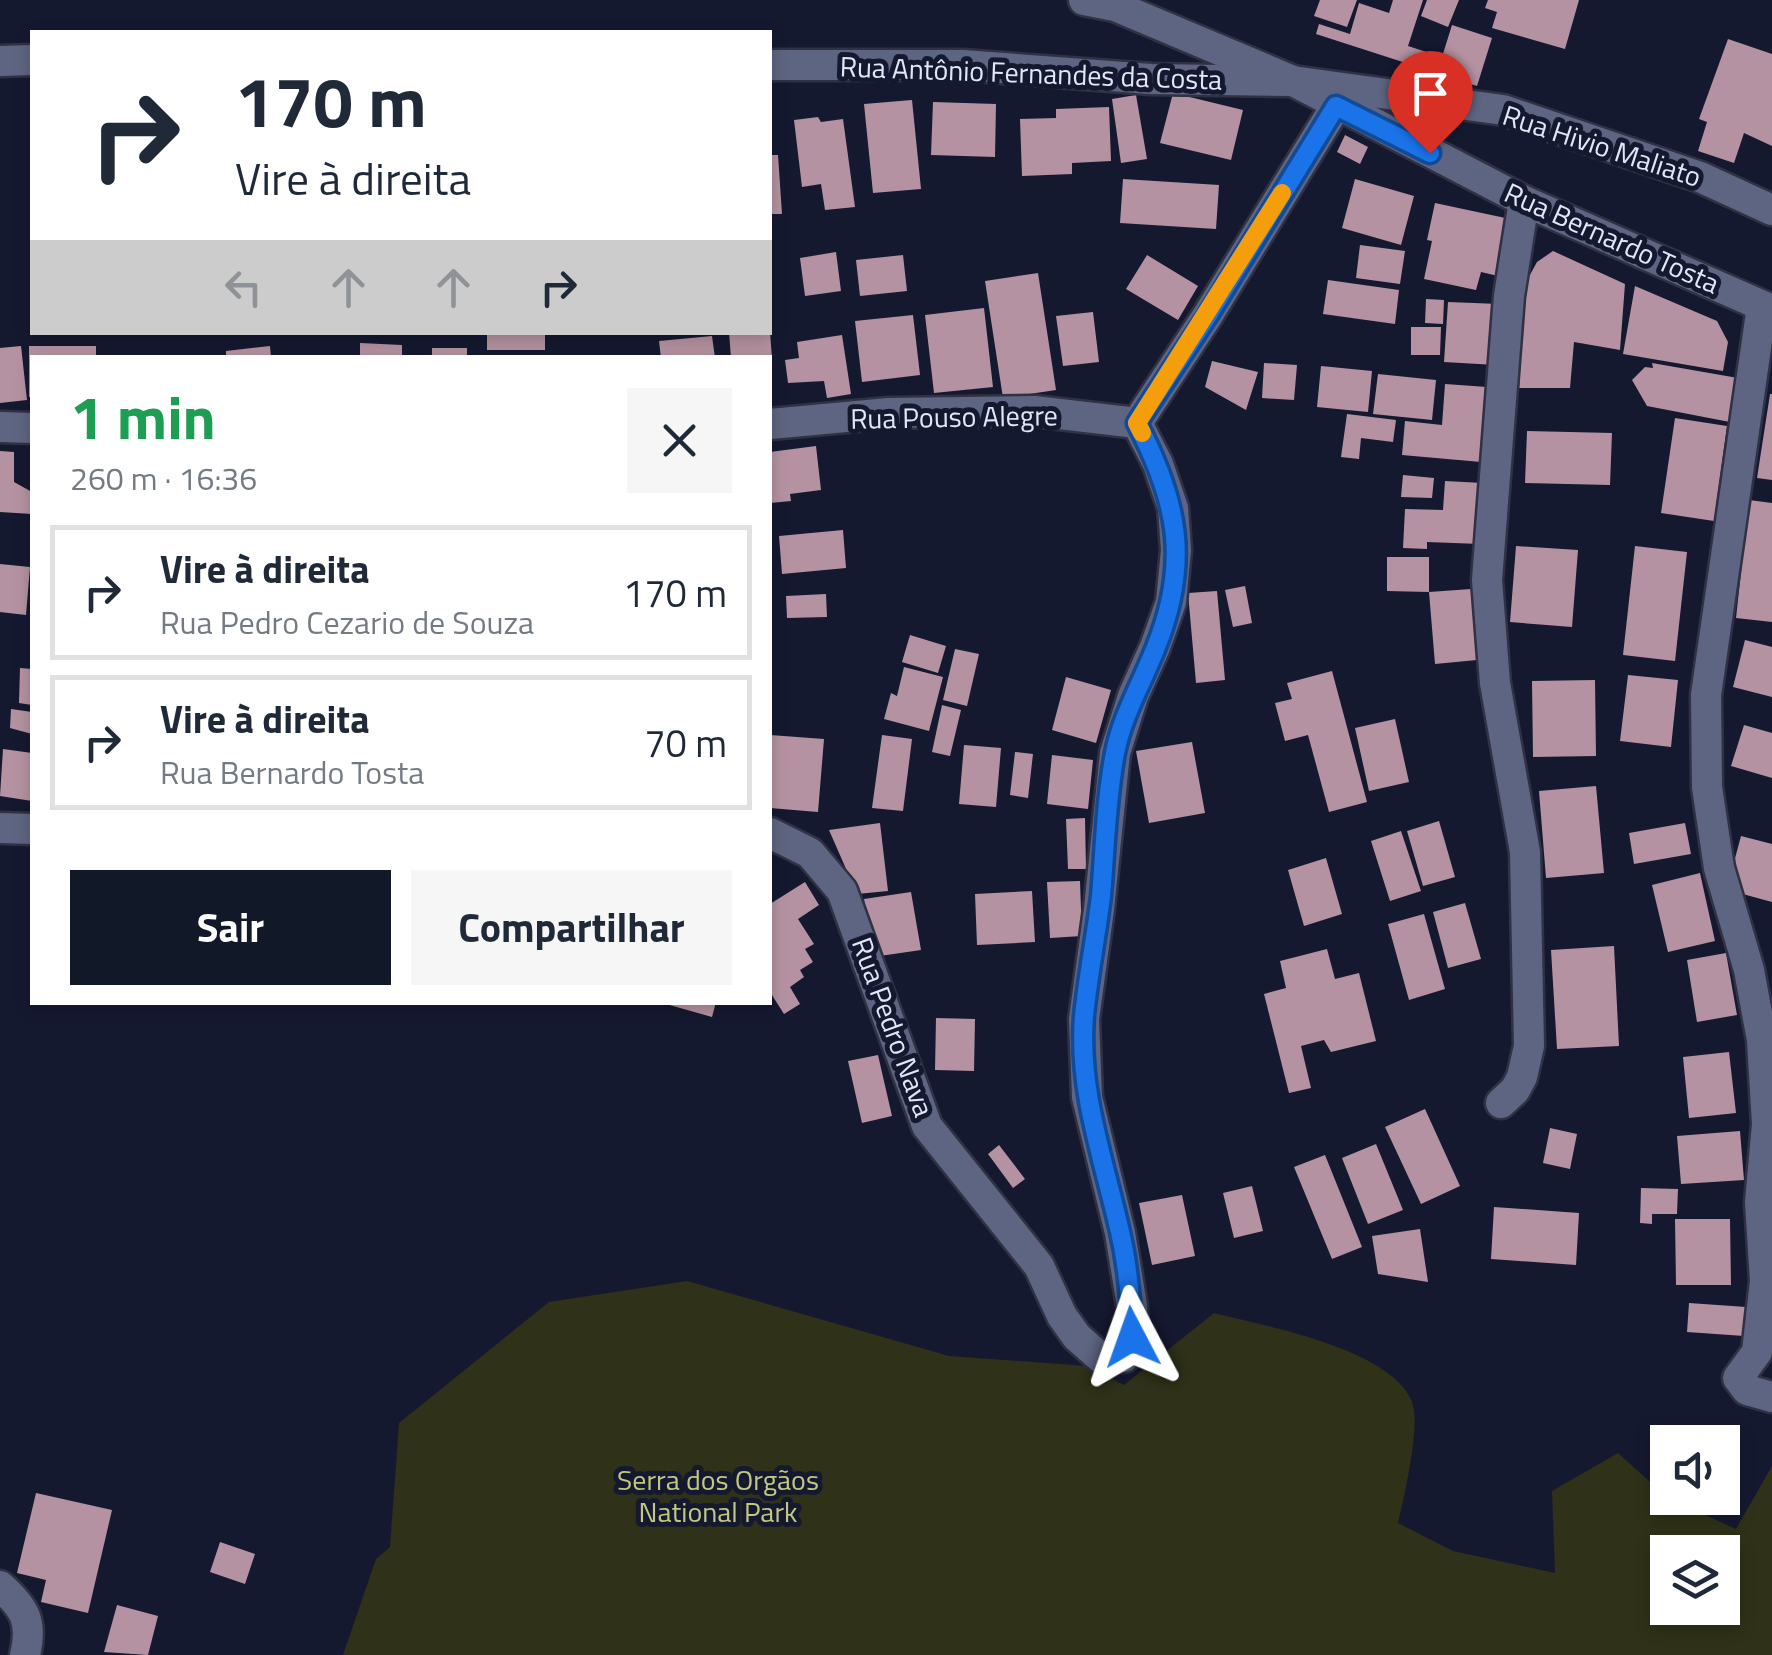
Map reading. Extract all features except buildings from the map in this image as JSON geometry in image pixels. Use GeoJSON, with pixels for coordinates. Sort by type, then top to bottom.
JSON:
{"type":"FeatureCollection","features":[{"type":"Feature","properties":{"kind":"street","name":"Rua Hivio Maliato"},"geometry":{"type":"LineString","coordinates":[[1084,0],[1116,6],[1293,82],[1503,110],[1700,177],[1772,210]]}},
{"type":"Feature","properties":{"kind":"street"},"geometry":{"type":"LineString","coordinates":[[0,61],[30,60]]}},
{"type":"Feature","properties":{"kind":"street","name":"Rua Antônio Fernandes da Costa"},"geometry":{"type":"LineString","coordinates":[[772,65],[962,65],[1151,79],[1293,82]]}},
{"type":"Feature","properties":{"kind":"street","name":"Rua Bernardo Tosta"},"geometry":{"type":"LineString","coordinates":[[1293,82],[1524,201],[1767,308]]}},
{"type":"Feature","properties":{"kind":"street"},"geometry":{"type":"LineString","coordinates":[[1137,423],[1336,106]]}},
{"type":"Feature","properties":{"kind":"street"},"geometry":{"type":"LineString","coordinates":[[1501,1103],[1522,1078],[1529,1046],[1525,852],[1495,683],[1488,580],[1509,296],[1524,201]]}},
{"type":"Feature","properties":{"kind":"street"},"geometry":{"type":"LineString","coordinates":[[1767,308],[1718,600],[1706,695],[1706,732],[1707,787],[1719,868],[1749,970],[1759,1022],[1767,1124],[1760,1202],[1765,1281],[1757,1352],[1738,1378],[1747,1390],[1772,1397]]}},
{"type":"Feature","properties":{"kind":"street","name":"Rua Pouso Alegre"},"geometry":{"type":"LineString","coordinates":[[772,424],[889,414],[1034,411],[1137,423]]}},
{"type":"Feature","properties":{"kind":"street","name":"Rua Pedro Nava"},"geometry":{"type":"LineString","coordinates":[[772,833],[810,853],[842,891],[927,1126],[1039,1266],[1062,1316],[1078,1337],[1102,1358],[1124,1357],[1132,1337],[1132,1306],[1120,1233],[1087,1096],[1084,1020],[1115,753],[1170,602],[1176,550],[1172,508],[1158,464],[1137,423]]}},
{"type":"Feature","properties":{"kind":"street"},"geometry":{"type":"LineString","coordinates":[[0,428],[30,428]]}},
{"type":"Feature","properties":{"kind":"street"},"geometry":{"type":"LineString","coordinates":[[0,828],[30,829]]}},
{"type":"Feature","properties":{"kind":"street"},"geometry":{"type":"LineString","coordinates":[[0,1586],[18,1602],[31,1631],[25,1655]]}},
{"type":"Feature","properties":{"kind":"green space","name":"Serra dos Orgãos National Park"},"geometry":{"type":"Polygon","coordinates":[[[687,1281],[949,1356],[1087,1366],[1124,1385],[1214,1313],[1325,1342],[1380,1368],[1400,1383],[1414,1413],[1413,1444],[1398,1523],[1453,1551],[1555,1573],[1552,1491],[1618,1453],[1650,1482],[1650,1515],[1705,1515],[1736,1529],[1772,1466],[1772,1655],[343,1655],[376,1559],[390,1547],[399,1423],[549,1302],[687,1281]]]}},
{"type":"Feature","properties":{"kind":"slow traffic"},"geometry":{"type":"LineString","coordinates":[[1142,433],[1137,423],[1282,193]]}},
{"type":"Feature","properties":{"kind":"route"},"geometry":{"type":"LineString","coordinates":[[1132,1337],[1132,1306],[1120,1233],[1087,1096],[1084,1020],[1115,753],[1170,602],[1176,550],[1172,508],[1158,464],[1137,423],[1336,106],[1430,153]]}}]}
